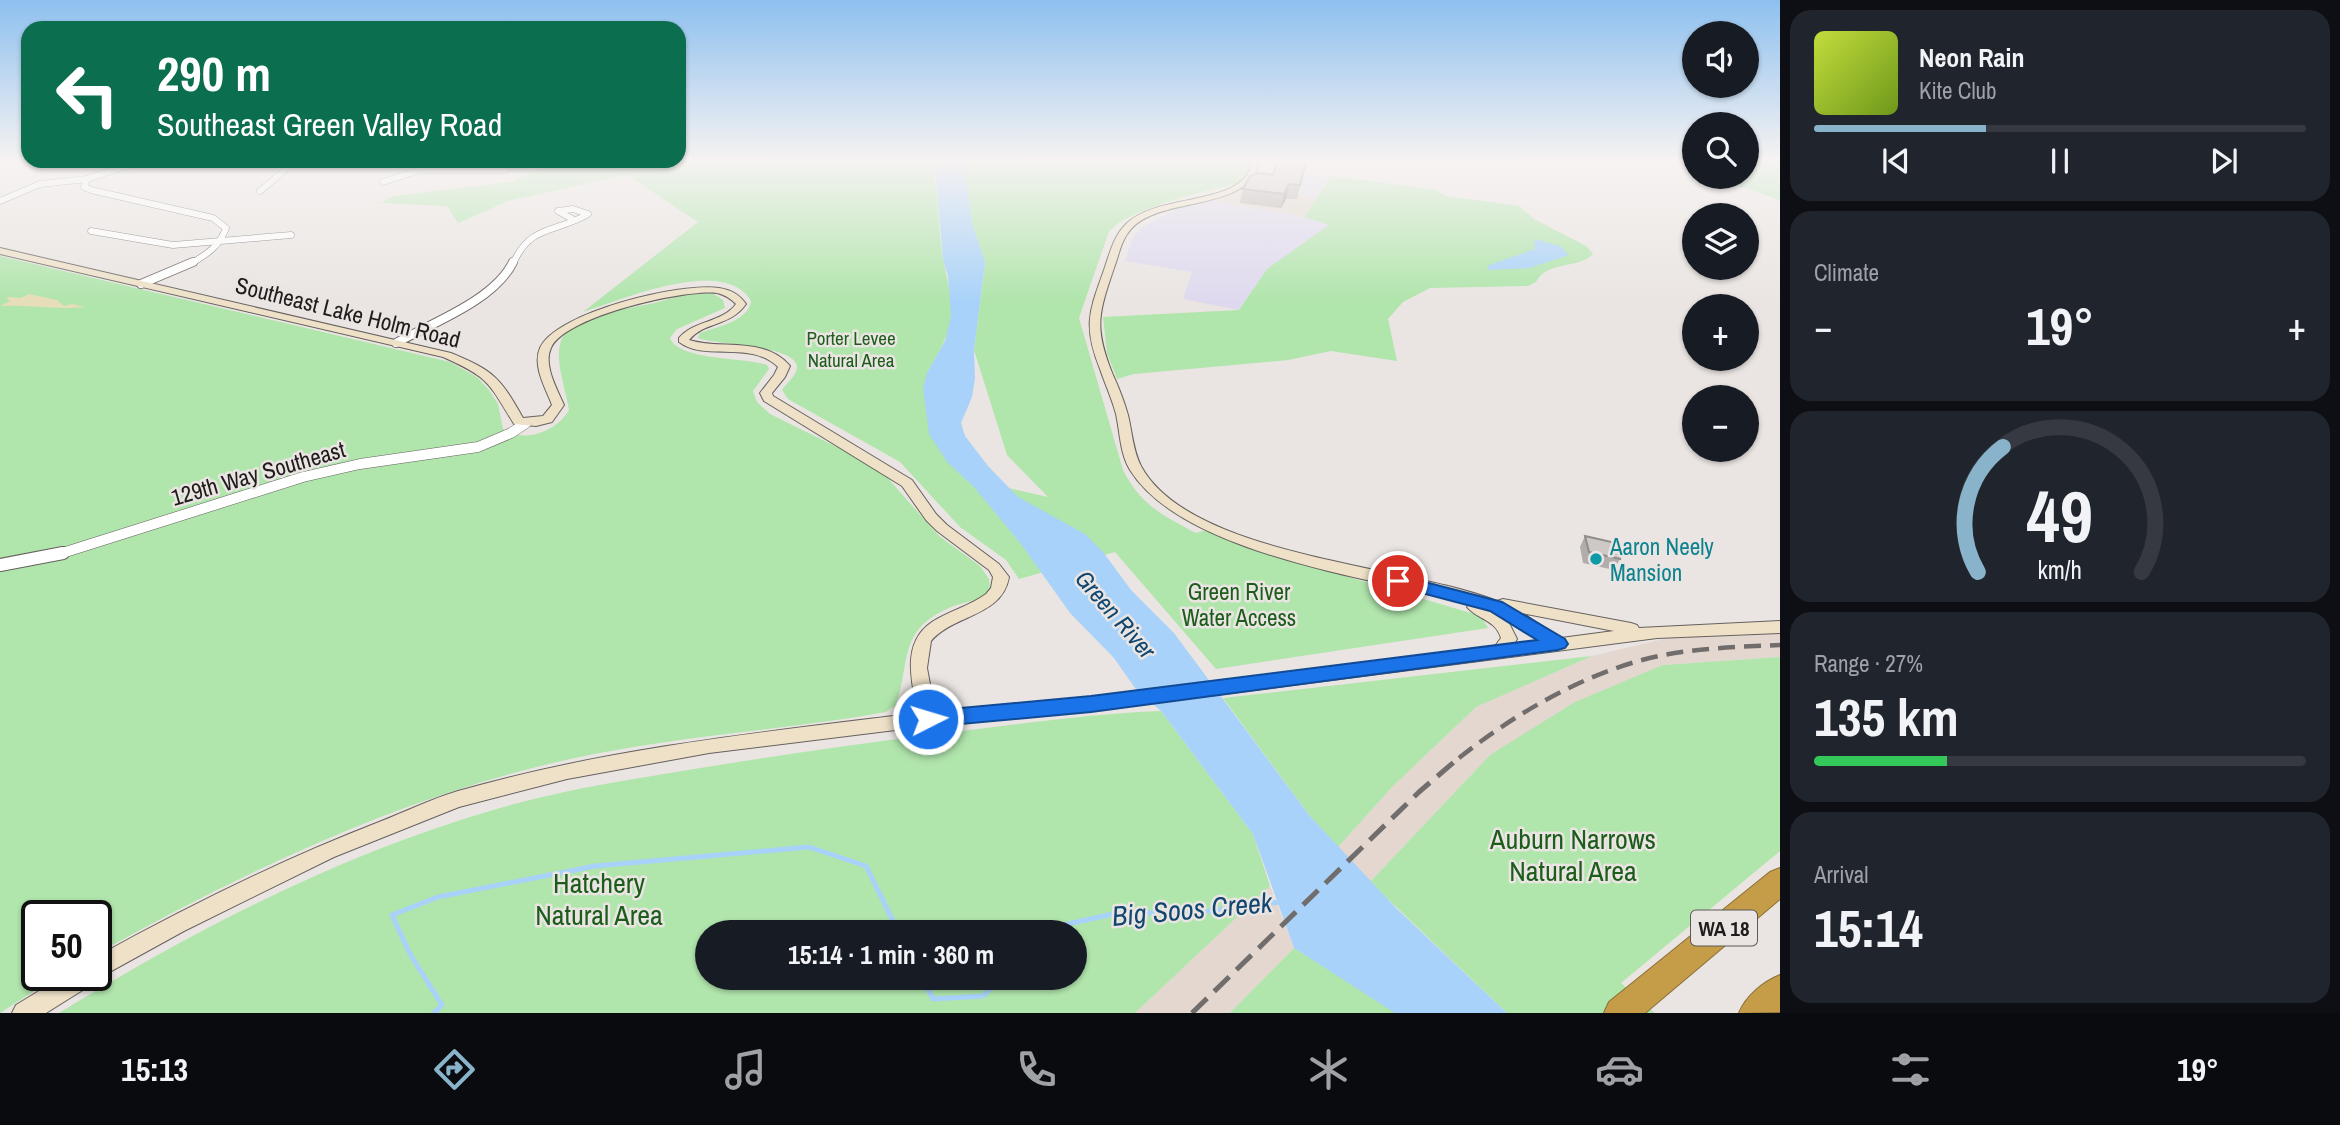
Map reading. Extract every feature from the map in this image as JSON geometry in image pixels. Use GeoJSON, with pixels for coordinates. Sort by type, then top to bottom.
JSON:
{"type":"FeatureCollection","features":[{"type":"Feature","properties":{"kind":"highway","name":"WA 18"},"geometry":{"type":"LineString","coordinates":[[1620,1013],[1780,881]]}},
{"type":"Feature","properties":{"kind":"highway"},"geometry":{"type":"LineString","coordinates":[[1755,1013],[1780,992]]}},
{"type":"Feature","properties":{"kind":"street"},"geometry":{"type":"LineString","coordinates":[[141,284],[194,261],[221,242],[226,228],[218,220],[164,207]]}},
{"type":"Feature","properties":{"kind":"street"},"geometry":{"type":"LineString","coordinates":[[1168,207],[1149,213],[1131,224],[1119,239],[1094,318],[1096,337],[1121,409],[1132,459],[1154,492],[1189,516],[1210,526],[1295,556],[1475,599],[1617,628],[1657,632]]}},
{"type":"Feature","properties":{"kind":"street"},"geometry":{"type":"LineString","coordinates":[[396,343],[485,292],[502,279],[512,268],[520,247],[526,240],[548,228],[574,220]]}},
{"type":"Feature","properties":{"kind":"street"},"geometry":{"type":"LineString","coordinates":[[91,231],[156,244],[291,236]]}},
{"type":"Feature","properties":{"kind":"street","name":"Southeast Lake Holm Road"},"geometry":{"type":"LineString","coordinates":[[0,251],[447,355],[479,369],[501,390],[518,421],[526,423]]}},
{"type":"Feature","properties":{"kind":"street"},"geometry":{"type":"LineString","coordinates":[[526,423],[539,423],[556,412],[558,405],[543,362],[545,347],[550,338],[569,324],[596,313],[687,292],[711,290],[733,296],[741,304],[737,312],[688,333],[683,340],[686,343],[762,352],[781,361],[785,366],[783,373],[766,393],[768,398],[896,475],[906,483],[931,517],[994,567],[1001,577],[997,592],[988,600],[932,629],[924,639],[920,670],[928,719]]}},
{"type":"Feature","properties":{"kind":"street","name":"129th Way Southeast"},"geometry":{"type":"LineString","coordinates":[[0,565],[67,553],[304,476],[363,463],[480,447],[500,439],[526,423]]}},
{"type":"Feature","properties":{"kind":"street"},"geometry":{"type":"LineString","coordinates":[[1398,581],[1484,610],[1500,621],[1508,631],[1509,639],[1500,651]]}},
{"type":"Feature","properties":{"kind":"street"},"geometry":{"type":"LineString","coordinates":[[1475,599],[1513,615],[1558,644]]}},
{"type":"Feature","properties":{"kind":"street"},"geometry":{"type":"LineString","coordinates":[[112,960],[176,924],[327,851],[456,800],[567,771],[709,746],[928,719],[1091,704],[1261,680],[1657,632],[1780,627]]}},
{"type":"Feature","properties":{"kind":"street"},"geometry":{"type":"LineString","coordinates":[[24,1013],[60,991]]}},
{"type":"Feature","properties":{"kind":"shaded area"},"geometry":{"type":"Polygon","coordinates":[[[1250,207],[1311,207],[1304,217],[1250,207]]]}},
{"type":"Feature","properties":{"kind":"shaded area"},"geometry":{"type":"Polygon","coordinates":[[[1250,207],[1304,217],[1330,225],[1267,269],[1239,310],[1183,299],[1192,272],[1125,261],[1133,237],[1141,228],[1177,209],[1250,207]]]}},
{"type":"Feature","properties":{"kind":"shaded area"},"geometry":{"type":"Polygon","coordinates":[[[1702,630],[1780,630],[1780,657],[1663,665],[1490,755],[1370,882],[1338,847],[1392,787],[1476,707],[1592,656],[1702,630]]]}},
{"type":"Feature","properties":{"kind":"shaded area"},"geometry":{"type":"Polygon","coordinates":[[[1270,886],[1294,948],[1230,1013],[1135,1013],[1270,886]]]}},
{"type":"Feature","properties":{"kind":"green space"},"geometry":{"type":"Polygon","coordinates":[[[448,207],[494,207],[458,223],[448,207]]]}},
{"type":"Feature","properties":{"kind":"green space"},"geometry":{"type":"Polygon","coordinates":[[[676,207],[938,207],[941,246],[952,310],[945,340],[927,373],[964,478],[1048,497],[1007,455],[974,350],[985,262],[972,223],[970,207],[1153,207],[1130,216],[1108,234],[1079,318],[1123,470],[1137,492],[1154,508],[1196,533],[1207,530],[1274,555],[1481,616],[1488,628],[1216,669],[1115,552],[1019,579],[1006,560],[960,527],[900,462],[788,399],[782,390],[797,370],[793,360],[770,350],[698,338],[700,333],[731,322],[749,308],[751,301],[738,288],[719,282],[696,281],[646,291],[583,312],[698,222],[676,207]]]}},
{"type":"Feature","properties":{"kind":"green space"},"geometry":{"type":"Polygon","coordinates":[[[1310,207],[1520,207],[1534,219],[1586,246],[1593,254],[1580,262],[1547,271],[1528,286],[1430,288],[1403,302],[1388,319],[1397,361],[1331,351],[1288,360],[1134,374],[1117,379],[1107,353],[1103,317],[1239,310],[1267,269],[1329,225],[1304,217],[1310,207]]]}},
{"type":"Feature","properties":{"kind":"green space"},"geometry":{"type":"Polygon","coordinates":[[[0,256],[450,362],[477,377],[498,404],[503,429],[521,435],[549,429],[569,410],[559,357],[561,341],[567,331],[606,313],[694,292],[709,292],[723,300],[725,308],[677,329],[670,338],[676,345],[699,355],[767,365],[769,369],[753,391],[757,402],[770,414],[853,455],[885,475],[939,536],[980,566],[989,579],[990,589],[986,593],[977,599],[951,607],[922,626],[909,648],[896,705],[886,712],[606,752],[566,760],[443,794],[324,840],[266,866],[112,945],[112,900],[21,900],[21,991],[34,991],[0,1013],[0,256]]]}},
{"type":"Feature","properties":{"kind":"green space"},"geometry":{"type":"Polygon","coordinates":[[[1592,656],[1476,707],[1392,787],[1338,847],[1309,815],[1223,698],[1592,656]]]}},
{"type":"Feature","properties":{"kind":"green space","name":"Auburn Narrows Natural Area"},"geometry":{"type":"Polygon","coordinates":[[[1780,657],[1780,851],[1621,983],[1655,1013],[1507,1013],[1370,882],[1490,755],[1575,702],[1663,665],[1780,657]]]}},
{"type":"Feature","properties":{"kind":"green space","name":"Hatchery Natural Area"},"geometry":{"type":"Polygon","coordinates":[[[1161,711],[1253,834],[1270,886],[1135,1013],[59,1013],[96,991],[112,991],[112,981],[164,951],[328,870],[442,826],[500,808],[600,785],[700,768],[872,742],[1074,718],[1161,711]]]}},
{"type":"Feature","properties":{"kind":"green space"},"geometry":{"type":"Polygon","coordinates":[[[1294,948],[1388,1006],[1395,1013],[1230,1013],[1294,948]]]}},
{"type":"Feature","properties":{"kind":"sand"},"geometry":{"type":"Polygon","coordinates":[[[29,294],[57,300],[64,306],[72,304],[85,307],[0,306],[10,301],[8,297],[21,298],[29,294]]]}},
{"type":"Feature","properties":{"kind":"water","name":"Green River"},"geometry":{"type":"Polygon","coordinates":[[[938,207],[970,207],[972,223],[985,262],[974,350],[975,378],[972,397],[961,423],[965,436],[988,466],[1018,497],[1085,534],[1103,552],[1131,590],[1174,633],[1309,815],[1396,908],[1507,1013],[1395,1013],[1294,948],[1253,834],[1161,711],[1135,688],[1114,658],[1070,613],[1021,544],[974,487],[948,463],[929,434],[923,388],[927,373],[945,341],[951,316],[948,276],[943,260],[938,207]]]}},
{"type":"Feature","properties":{"kind":"water"},"geometry":{"type":"Polygon","coordinates":[[[1534,239],[1560,246],[1569,255],[1529,268],[1487,270],[1489,265],[1535,249],[1534,239]]]}},
{"type":"Feature","properties":{"kind":"building"},"geometry":{"type":"Polygon","coordinates":[[[1585,536],[1616,543],[1620,559],[1589,552],[1585,536]]]}},
{"type":"Feature","properties":{"kind":"waterway","name":"Big Soos Creek"},"geometry":{"type":"LineString","coordinates":[[434,1013],[442,1005],[410,954],[392,915],[438,897],[595,866],[809,847],[866,866],[893,920]]}},
{"type":"Feature","properties":{"kind":"waterway","name":"Big Soos Creek"},"geometry":{"type":"LineString","coordinates":[[1086,920],[1113,914],[1209,911],[1280,902]]}},
{"type":"Feature","properties":{"kind":"waterway","name":"Big Soos Creek"},"geometry":{"type":"LineString","coordinates":[[928,990],[933,999],[983,996],[989,990]]}},
{"type":"Feature","properties":{"kind":"railway"},"geometry":{"type":"LineString","coordinates":[[1459,758],[1523,713],[1569,688],[1617,668],[1676,653],[1780,645]]}},
{"type":"Feature","properties":{"kind":"railway"},"geometry":{"type":"LineString","coordinates":[[1192,1013],[1419,792],[1461,756]]}},
{"type":"Feature","properties":{"kind":"place","name":"Aaron Neely Mansion"},"geometry":{"type":"Point","coordinates":[1596,559]}},
{"type":"Feature","properties":{"kind":"route"},"geometry":{"type":"LineString","coordinates":[[928,719],[1091,704],[1261,680],[1558,644],[1496,606],[1398,581]]}},
{"type":"Feature","properties":{"kind":"park label","name":"Porter Levee Natural Area"},"geometry":{"type":"Point","coordinates":[851,349]}},
{"type":"Feature","properties":{"kind":"park label","name":"Green River Water Access"},"geometry":{"type":"Point","coordinates":[1239,604]}}]}
